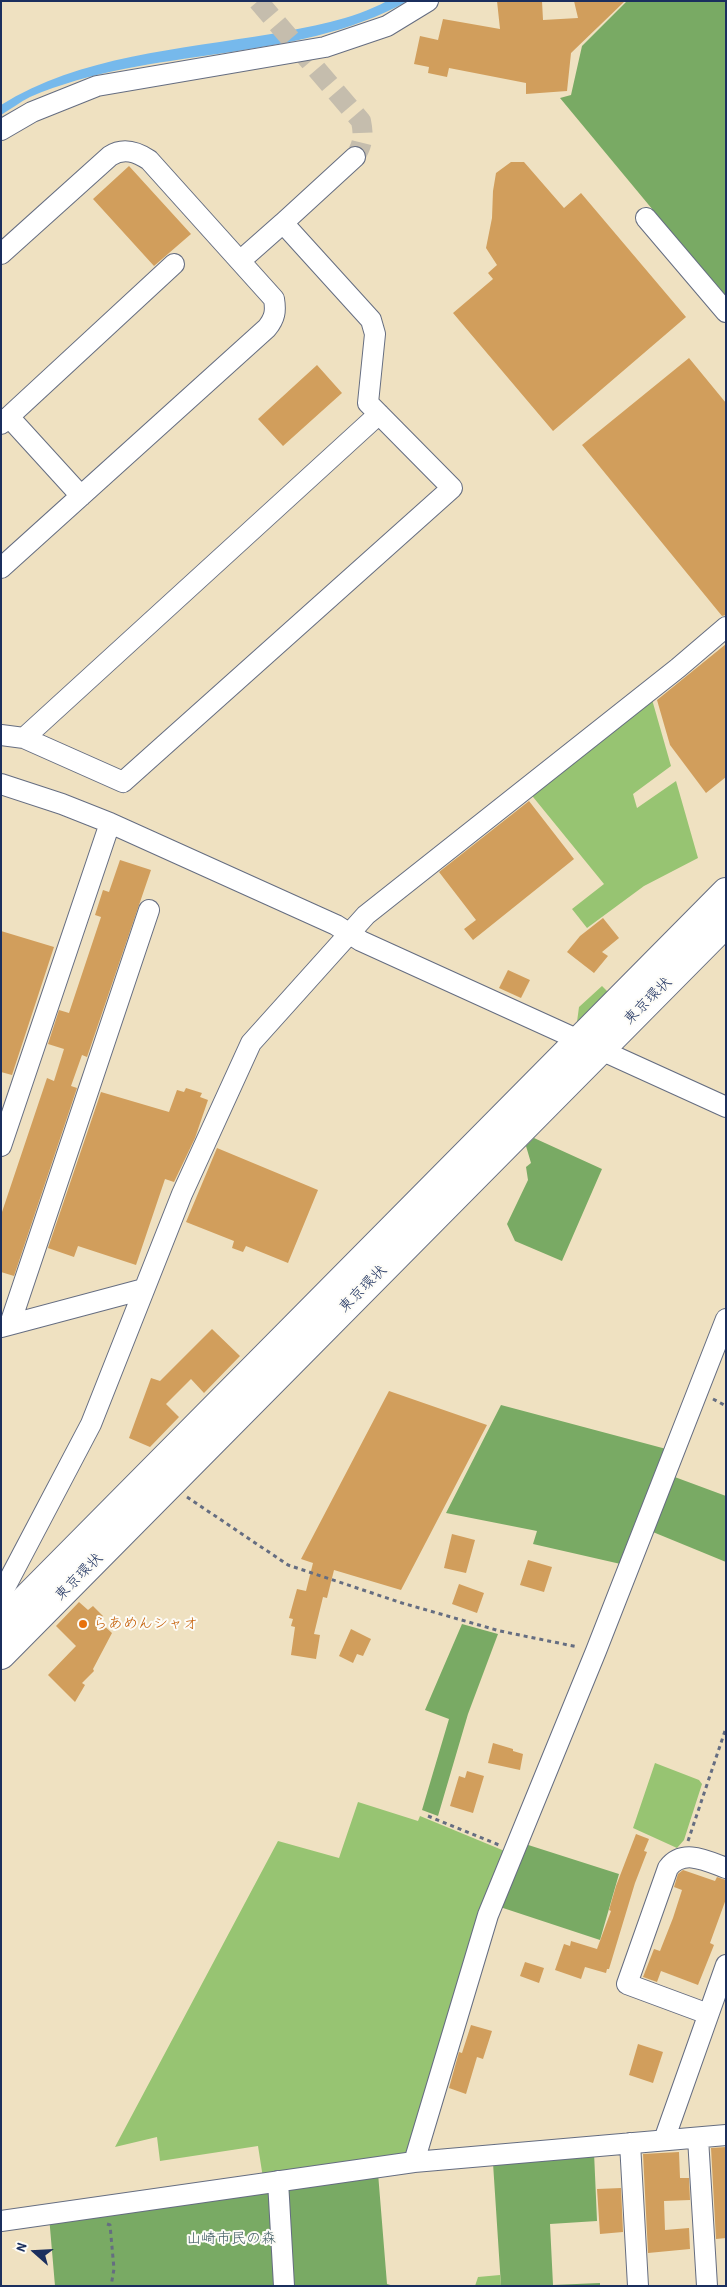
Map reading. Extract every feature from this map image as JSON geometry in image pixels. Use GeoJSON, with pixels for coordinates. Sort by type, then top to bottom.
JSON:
{"type":"FeatureCollection","features":[{"type":"Feature","properties":{"kind":"highway","name":"東京環状"},"geometry":{"type":"LineString","coordinates":[[1,1655],[169,1485],[590,1045],[726,892]]}},
{"type":"Feature","properties":{"kind":"highway","name":"東京環状"},"geometry":{"type":"LineString","coordinates":[[1,1624],[590,1045],[726,923]]}},
{"type":"Feature","properties":{"kind":"street"},"geometry":{"type":"LineString","coordinates":[[1,130],[32,112],[97,86],[325,47],[387,26],[428,1]]}},
{"type":"Feature","properties":{"kind":"street"},"geometry":{"type":"LineString","coordinates":[[1,254],[110,156],[117,151],[129,151],[139,153],[149,160],[274,298],[274,319],[267,328],[1,568]]}},
{"type":"Feature","properties":{"kind":"street"},"geometry":{"type":"LineString","coordinates":[[240,261],[355,157]]}},
{"type":"Feature","properties":{"kind":"street"},"geometry":{"type":"LineString","coordinates":[[646,218],[726,312]]}},
{"type":"Feature","properties":{"kind":"street"},"geometry":{"type":"LineString","coordinates":[[1,735],[24,738],[123,782],[452,488],[368,403],[375,334],[371,320],[283,223]]}},
{"type":"Feature","properties":{"kind":"street"},"geometry":{"type":"LineString","coordinates":[[81,496],[5,421],[174,264]]}},
{"type":"Feature","properties":{"kind":"street"},"geometry":{"type":"LineString","coordinates":[[24,738],[379,414]]}},
{"type":"Feature","properties":{"kind":"street"},"geometry":{"type":"LineString","coordinates":[[1,1595],[91,1424],[182,1194],[251,1043],[348,932],[381,903],[678,668],[726,627]]}},
{"type":"Feature","properties":{"kind":"street"},"geometry":{"type":"LineString","coordinates":[[1,784],[54,801],[110,823],[336,925],[379,949],[726,1108]]}},
{"type":"Feature","properties":{"kind":"street"},"geometry":{"type":"LineString","coordinates":[[1,1146],[110,823]]}},
{"type":"Feature","properties":{"kind":"street"},"geometry":{"type":"LineString","coordinates":[[6,1326],[149,910]]}},
{"type":"Feature","properties":{"kind":"street"},"geometry":{"type":"LineString","coordinates":[[6,1326],[144,1289]]}},
{"type":"Feature","properties":{"kind":"street"},"geometry":{"type":"LineString","coordinates":[[414,2162],[488,1915],[596,1651],[714,1343],[726,1319]]}},
{"type":"Feature","properties":{"kind":"street"},"geometry":{"type":"LineString","coordinates":[[708,2014],[627,1984],[668,1868],[673,1862],[682,1858],[696,1857],[726,1868]]}},
{"type":"Feature","properties":{"kind":"street"},"geometry":{"type":"LineString","coordinates":[[664,2140],[726,1965]]}},
{"type":"Feature","properties":{"kind":"street"},"geometry":{"type":"LineString","coordinates":[[1,2220],[414,2162],[726,2136]]}},
{"type":"Feature","properties":{"kind":"street"},"geometry":{"type":"LineString","coordinates":[[698,2138],[707,2286]]}},
{"type":"Feature","properties":{"kind":"street"},"geometry":{"type":"LineString","coordinates":[[630,2143],[638,2286]]}},
{"type":"Feature","properties":{"kind":"street"},"geometry":{"type":"LineString","coordinates":[[278,2181],[284,2286]]}},
{"type":"Feature","properties":{"kind":"path"},"geometry":{"type":"LineString","coordinates":[[169,1485],[288,1565],[402,1603],[492,1628],[596,1651]]}},
{"type":"Feature","properties":{"kind":"path"},"geometry":{"type":"LineString","coordinates":[[682,1858],[726,1728]]}},
{"type":"Feature","properties":{"kind":"path"},"geometry":{"type":"LineString","coordinates":[[428,1816],[513,1851]]}},
{"type":"Feature","properties":{"kind":"path"},"geometry":{"type":"LineString","coordinates":[[92,2206],[93,2216],[110,2225],[114,2269],[111,2286]]}},
{"type":"Feature","properties":{"kind":"green space"},"geometry":{"type":"Polygon","coordinates":[[[627,1],[726,1],[726,298],[560,98],[571,95],[582,46],[627,1]]]}},
{"type":"Feature","properties":{"kind":"green space"},"geometry":{"type":"Polygon","coordinates":[[[651,696],[671,766],[633,794],[637,808],[676,781],[698,858],[644,886],[587,928],[572,909],[604,884],[529,792],[651,696]]]}},
{"type":"Feature","properties":{"kind":"green space"},"geometry":{"type":"Polygon","coordinates":[[[602,986],[610,994],[577,1022],[579,1007],[602,986]]]}},
{"type":"Feature","properties":{"kind":"green space"},"geometry":{"type":"Polygon","coordinates":[[[534,1138],[602,1169],[562,1261],[515,1241],[507,1224],[528,1180],[526,1167],[531,1163],[526,1146],[534,1138]]]}},
{"type":"Feature","properties":{"kind":"green space"},"geometry":{"type":"Polygon","coordinates":[[[501,1405],[670,1450],[625,1565],[533,1544],[537,1531],[446,1513],[501,1405]]]}},
{"type":"Feature","properties":{"kind":"green space"},"geometry":{"type":"Polygon","coordinates":[[[672,1476],[726,1496],[726,1562],[648,1530],[672,1476]]]}},
{"type":"Feature","properties":{"kind":"green space"},"geometry":{"type":"Polygon","coordinates":[[[462,1624],[498,1634],[468,1714],[438,1816],[422,1810],[449,1719],[425,1710],[462,1624]]]}},
{"type":"Feature","properties":{"kind":"green space"},"geometry":{"type":"Polygon","coordinates":[[[655,1763],[699,1780],[702,1784],[684,1840],[677,1848],[633,1828],[655,1763]]]}},
{"type":"Feature","properties":{"kind":"green space"},"geometry":{"type":"Polygon","coordinates":[[[358,1802],[418,1821],[420,1816],[507,1852],[408,2156],[263,2178],[258,2146],[160,2161],[157,2137],[115,2147],[278,1841],[339,1858],[358,1802]]]}},
{"type":"Feature","properties":{"kind":"green space"},"geometry":{"type":"Polygon","coordinates":[[[522,1843],[619,1874],[600,1940],[497,1906],[522,1843]]]}},
{"type":"Feature","properties":{"kind":"green space"},"geometry":{"type":"Polygon","coordinates":[[[594,2152],[597,2221],[550,2224],[553,2285],[600,2283],[600,2286],[501,2286],[493,2163],[594,2152]]]}},
{"type":"Feature","properties":{"kind":"green space"},"geometry":{"type":"Polygon","coordinates":[[[378,2173],[387,2284],[394,2286],[287,2286],[282,2185],[378,2173]]]}},
{"type":"Feature","properties":{"kind":"green space","name":"山崎市民の森"},"geometry":{"type":"Polygon","coordinates":[[[275,2186],[281,2286],[55,2286],[49,2216],[275,2186]]]}},
{"type":"Feature","properties":{"kind":"green space"},"geometry":{"type":"Polygon","coordinates":[[[500,2275],[501,2286],[475,2286],[478,2277],[500,2275]]]}},
{"type":"Feature","properties":{"kind":"water"},"geometry":{"type":"Polygon","coordinates":[[[387,1],[408,1],[363,21],[317,36],[269,46],[124,69],[76,81],[30,97],[1,115],[1,105],[31,88],[97,65],[167,50],[271,34],[315,25],[345,18],[374,8],[387,1]]]}},
{"type":"Feature","properties":{"kind":"building"},"geometry":{"type":"Polygon","coordinates":[[[497,1],[542,1],[543,20],[578,18],[574,1],[625,1],[571,53],[567,91],[526,94],[526,83],[449,68],[447,77],[428,73],[429,67],[414,64],[420,36],[438,40],[443,19],[500,29],[497,1]]]}},
{"type":"Feature","properties":{"kind":"building"},"geometry":{"type":"Polygon","coordinates":[[[511,162],[524,162],[564,208],[581,193],[686,317],[553,431],[453,313],[493,279],[488,273],[497,265],[486,248],[492,218],[493,191],[496,173],[511,162]]]}},
{"type":"Feature","properties":{"kind":"building"},"geometry":{"type":"Polygon","coordinates":[[[129,166],[191,234],[154,266],[93,199],[129,166]]]}},
{"type":"Feature","properties":{"kind":"building"},"geometry":{"type":"Polygon","coordinates":[[[689,358],[726,403],[726,615],[722,616],[582,445],[689,358]]]}},
{"type":"Feature","properties":{"kind":"building"},"geometry":{"type":"Polygon","coordinates":[[[317,365],[342,393],[283,446],[258,419],[317,365]]]}},
{"type":"Feature","properties":{"kind":"building"},"geometry":{"type":"Polygon","coordinates":[[[726,644],[726,777],[706,793],[670,745],[657,700],[726,644]]]}},
{"type":"Feature","properties":{"kind":"building"},"geometry":{"type":"Polygon","coordinates":[[[529,801],[574,859],[473,940],[464,929],[476,920],[439,872],[529,801]]]}},
{"type":"Feature","properties":{"kind":"building"},"geometry":{"type":"Polygon","coordinates":[[[120,860],[151,870],[87,1057],[82,1055],[71,1086],[77,1088],[14,1276],[1,1272],[1,1215],[47,1078],[54,1081],[64,1049],[48,1044],[59,1010],[69,1013],[101,917],[95,915],[103,890],[109,892],[120,860]]]}},
{"type":"Feature","properties":{"kind":"building"},"geometry":{"type":"Polygon","coordinates":[[[603,918],[619,938],[602,952],[608,956],[594,973],[567,952],[580,936],[603,918]]]}},
{"type":"Feature","properties":{"kind":"building"},"geometry":{"type":"Polygon","coordinates":[[[1,931],[54,947],[12,1075],[1,1072],[1,931]]]}},
{"type":"Feature","properties":{"kind":"building"},"geometry":{"type":"Polygon","coordinates":[[[508,970],[530,980],[521,998],[499,988],[508,970]]]}},
{"type":"Feature","properties":{"kind":"building"},"geometry":{"type":"Polygon","coordinates":[[[186,1088],[202,1093],[200,1097],[208,1100],[195,1138],[174,1182],[165,1179],[136,1265],[78,1246],[74,1257],[48,1248],[101,1092],[169,1112],[177,1090],[184,1092],[186,1088]]]}},
{"type":"Feature","properties":{"kind":"building"},"geometry":{"type":"Polygon","coordinates":[[[217,1148],[318,1190],[288,1263],[246,1246],[243,1252],[232,1248],[234,1241],[186,1222],[217,1148]]]}},
{"type":"Feature","properties":{"kind":"building"},"geometry":{"type":"Polygon","coordinates":[[[212,1329],[240,1356],[204,1393],[191,1379],[166,1404],[179,1417],[150,1447],[129,1438],[151,1378],[160,1381],[212,1329]]]}},
{"type":"Feature","properties":{"kind":"building"},"geometry":{"type":"Polygon","coordinates":[[[389,1391],[487,1425],[401,1590],[334,1570],[327,1598],[323,1597],[314,1634],[320,1635],[316,1659],[291,1655],[295,1627],[291,1626],[293,1619],[289,1618],[297,1589],[306,1591],[313,1563],[301,1559],[389,1391]]]}},
{"type":"Feature","properties":{"kind":"building"},"geometry":{"type":"Polygon","coordinates":[[[452,1534],[475,1540],[466,1573],[444,1568],[452,1534]]]}},
{"type":"Feature","properties":{"kind":"building"},"geometry":{"type":"Polygon","coordinates":[[[528,1560],[552,1567],[544,1592],[520,1585],[528,1560]]]}},
{"type":"Feature","properties":{"kind":"building"},"geometry":{"type":"Polygon","coordinates":[[[459,1584],[484,1593],[477,1613],[452,1604],[459,1584]]]}},
{"type":"Feature","properties":{"kind":"building"},"geometry":{"type":"Polygon","coordinates":[[[79,1602],[88,1610],[93,1606],[103,1616],[99,1621],[112,1633],[93,1669],[94,1671],[82,1683],[85,1685],[75,1702],[48,1675],[76,1646],[56,1626],[79,1602]]]}},
{"type":"Feature","properties":{"kind":"building"},"geometry":{"type":"Polygon","coordinates":[[[351,1629],[371,1639],[363,1656],[357,1654],[353,1663],[339,1656],[351,1629]]]}},
{"type":"Feature","properties":{"kind":"building"},"geometry":{"type":"Polygon","coordinates":[[[493,1743],[523,1754],[520,1770],[488,1763],[493,1743]]]}},
{"type":"Feature","properties":{"kind":"building"},"geometry":{"type":"Polygon","coordinates":[[[467,1771],[484,1776],[473,1813],[450,1806],[459,1776],[465,1778],[467,1771]]]}},
{"type":"Feature","properties":{"kind":"building"},"geometry":{"type":"Polygon","coordinates":[[[636,1834],[649,1839],[644,1851],[647,1852],[635,1883],[609,1969],[607,1969],[606,1973],[585,1967],[581,1979],[555,1970],[564,1944],[570,1946],[571,1941],[597,1949],[611,1911],[609,1910],[616,1886],[636,1834]]]}},
{"type":"Feature","properties":{"kind":"building"},"geometry":{"type":"Polygon","coordinates":[[[683,1870],[715,1881],[717,1877],[726,1880],[726,1899],[710,1943],[714,1945],[698,1985],[661,1971],[657,1982],[643,1977],[654,1949],[660,1951],[673,1918],[682,1890],[674,1887],[678,1874],[683,1870]]]}},
{"type":"Feature","properties":{"kind":"building"},"geometry":{"type":"Polygon","coordinates":[[[525,1962],[544,1968],[539,1983],[520,1976],[525,1962]]]}},
{"type":"Feature","properties":{"kind":"building"},"geometry":{"type":"Polygon","coordinates":[[[471,2025],[492,2031],[483,2059],[477,2057],[466,2094],[449,2088],[459,2052],[462,2053],[471,2025]]]}},
{"type":"Feature","properties":{"kind":"building"},"geometry":{"type":"Polygon","coordinates":[[[638,2044],[663,2052],[653,2083],[629,2075],[638,2044]]]}},
{"type":"Feature","properties":{"kind":"building"},"geometry":{"type":"Polygon","coordinates":[[[726,2147],[726,2238],[716,2239],[711,2148],[726,2147]]]}},
{"type":"Feature","properties":{"kind":"building"},"geometry":{"type":"Polygon","coordinates":[[[679,2152],[680,2178],[689,2178],[690,2200],[664,2201],[665,2230],[689,2228],[690,2249],[648,2253],[643,2154],[679,2152]]]}},
{"type":"Feature","properties":{"kind":"building"},"geometry":{"type":"Polygon","coordinates":[[[621,2188],[623,2232],[600,2234],[597,2189],[621,2188]]]}},
{"type":"Feature","properties":{"kind":"tunnel"},"geometry":{"type":"LineString","coordinates":[[258,1],[361,121],[362,140],[355,157]]}},
{"type":"Feature","properties":{"kind":"place","name":"らあめんシャオ"},"geometry":{"type":"Point","coordinates":[83,1624]}}]}
